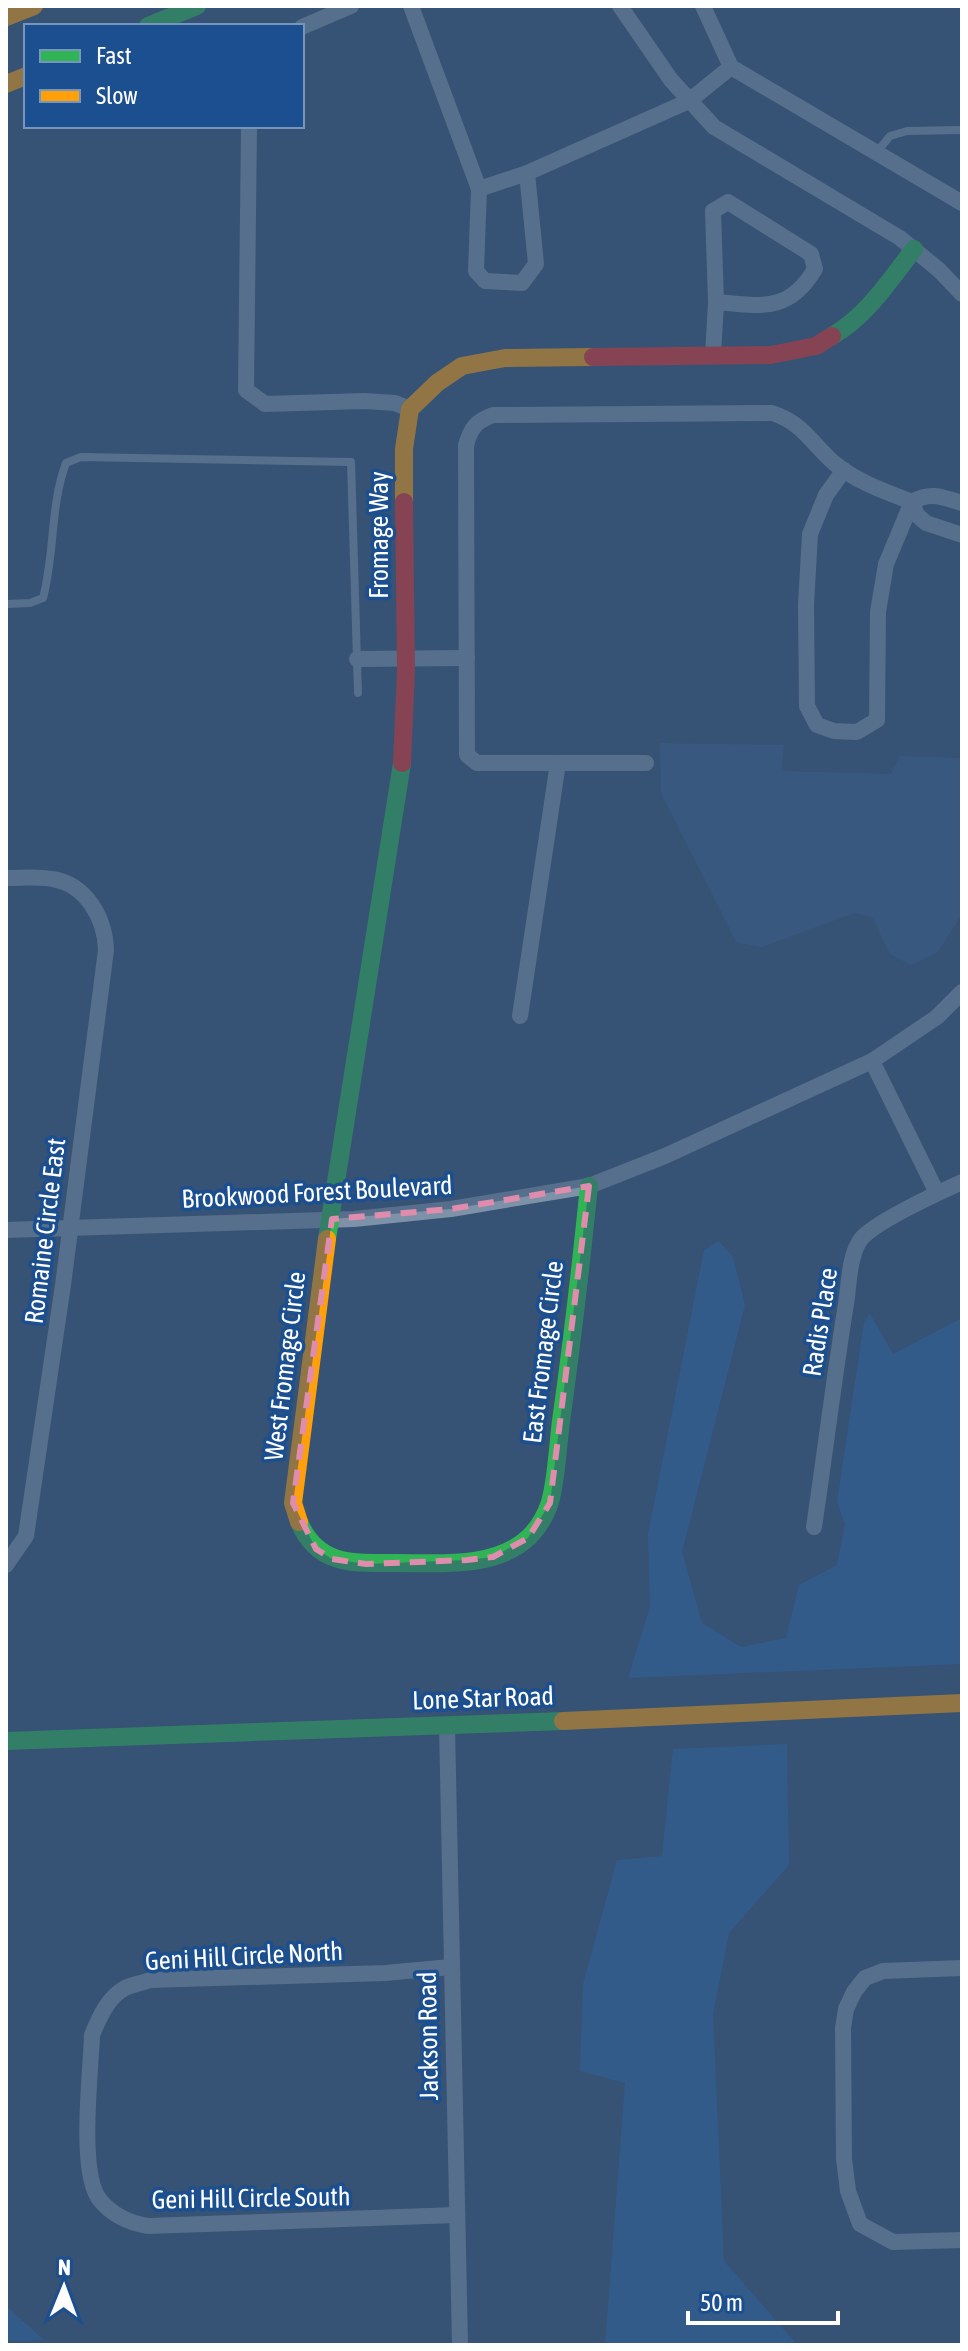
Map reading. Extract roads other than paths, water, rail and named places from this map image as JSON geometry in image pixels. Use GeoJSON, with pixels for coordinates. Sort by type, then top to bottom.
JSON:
{"type":"FeatureCollection","features":[{"type":"Feature","properties":{"kind":"street"},"geometry":{"type":"LineString","coordinates":[[6,17],[34,6]]}},
{"type":"Feature","properties":{"kind":"street"},"geometry":{"type":"LineString","coordinates":[[304,26],[351,6]]}},
{"type":"Feature","properties":{"kind":"street"},"geometry":{"type":"LineString","coordinates":[[411,6],[479,189],[476,271],[485,281],[522,283],[536,264],[527,173]]}},
{"type":"Feature","properties":{"kind":"street"},"geometry":{"type":"LineString","coordinates":[[620,6],[671,80],[714,127],[876,222],[914,249],[962,294]]}},
{"type":"Feature","properties":{"kind":"street"},"geometry":{"type":"LineString","coordinates":[[703,6],[731,67],[962,203]]}},
{"type":"Feature","properties":{"kind":"street"},"geometry":{"type":"LineString","coordinates":[[152,24],[188,8]]}},
{"type":"Feature","properties":{"kind":"street"},"geometry":{"type":"LineString","coordinates":[[479,189],[527,173],[689,101],[731,67]]}},
{"type":"Feature","properties":{"kind":"street"},"geometry":{"type":"LineString","coordinates":[[249,128],[246,390],[265,404],[364,401],[395,403],[410,409],[437,383],[462,366],[505,358],[771,355],[816,346],[848,327],[878,296],[914,249]]}},
{"type":"Feature","properties":{"kind":"street"},"geometry":{"type":"LineString","coordinates":[[713,356],[716,302],[713,211],[728,202],[811,254],[815,269],[804,287],[782,302],[759,306],[716,302]]}},
{"type":"Feature","properties":{"kind":"street","name":"Fromage Way"},"geometry":{"type":"LineString","coordinates":[[332,1219],[401,774],[406,659],[404,449],[410,409]]}},
{"type":"Feature","properties":{"kind":"street"},"geometry":{"type":"LineString","coordinates":[[646,763],[477,763],[467,755],[466,445],[470,430],[478,421],[493,415],[772,413],[789,418],[844,470],[862,482],[912,502],[917,515],[926,523],[962,535]]}},
{"type":"Feature","properties":{"kind":"street"},"geometry":{"type":"LineString","coordinates":[[844,470],[826,495],[810,534],[806,605],[807,706],[817,725],[834,731],[857,732],[877,720],[878,612],[886,564],[912,502],[934,494],[962,503]]}},
{"type":"Feature","properties":{"kind":"street"},"geometry":{"type":"LineString","coordinates":[[357,659],[467,658]]}},
{"type":"Feature","properties":{"kind":"street"},"geometry":{"type":"LineString","coordinates":[[520,1016],[558,763]]}},
{"type":"Feature","properties":{"kind":"street","name":"Romaine Circle East"},"geometry":{"type":"LineString","coordinates":[[6,878],[53,879],[76,888],[93,906],[106,932],[26,1536],[6,1565]]}},
{"type":"Feature","properties":{"kind":"street","name":"Brookwood Forest Boulevard"},"geometry":{"type":"LineString","coordinates":[[6,1230],[354,1219],[451,1209],[589,1186],[665,1156],[872,1061],[937,1017],[962,992]]}},
{"type":"Feature","properties":{"kind":"street"},"geometry":{"type":"LineString","coordinates":[[872,1061],[937,1193]]}},
{"type":"Feature","properties":{"kind":"street","name":"Radis Place"},"geometry":{"type":"LineString","coordinates":[[814,1527],[853,1259],[861,1240],[879,1225],[962,1182]]}},
{"type":"Feature","properties":{"kind":"street","name":"East Fromage Circle"},"geometry":{"type":"LineString","coordinates":[[297,1519],[316,1549],[332,1559],[366,1564],[493,1557],[528,1538],[541,1522],[550,1503],[578,1298],[589,1186]]}},
{"type":"Feature","properties":{"kind":"street","name":"West Fromage Circle"},"geometry":{"type":"LineString","coordinates":[[297,1519],[293,1503],[323,1266],[332,1219]]}},
{"type":"Feature","properties":{"kind":"street","name":"Lone Star Road"},"geometry":{"type":"LineString","coordinates":[[6,1741],[447,1726],[962,1703]]}},
{"type":"Feature","properties":{"kind":"street","name":"Jackson Road"},"geometry":{"type":"LineString","coordinates":[[447,1726],[460,2345]]}},
{"type":"Feature","properties":{"kind":"street","name":"Geni Hill Circle North"},"geometry":{"type":"LineString","coordinates":[[87,2158],[92,2035],[100,2016],[124,1988],[150,1980],[385,1973],[451,1967]]}},
{"type":"Feature","properties":{"kind":"street"},"geometry":{"type":"LineString","coordinates":[[962,1968],[883,1971],[865,1978],[846,2009],[843,2028],[844,2159],[848,2191],[860,2224],[893,2242],[962,2240]]}},
{"type":"Feature","properties":{"kind":"street","name":"Geni Hill Circle South"},"geometry":{"type":"LineString","coordinates":[[87,2158],[90,2181],[99,2200],[130,2223],[148,2226],[456,2215]]}},
{"type":"Feature","properties":{"kind":"lane"},"geometry":{"type":"LineString","coordinates":[[877,153],[890,136],[907,131],[962,130]]}},
{"type":"Feature","properties":{"kind":"lane"},"geometry":{"type":"LineString","coordinates":[[6,604],[30,603],[43,598],[58,485],[66,463],[81,457],[351,462],[358,693]]}}]}
